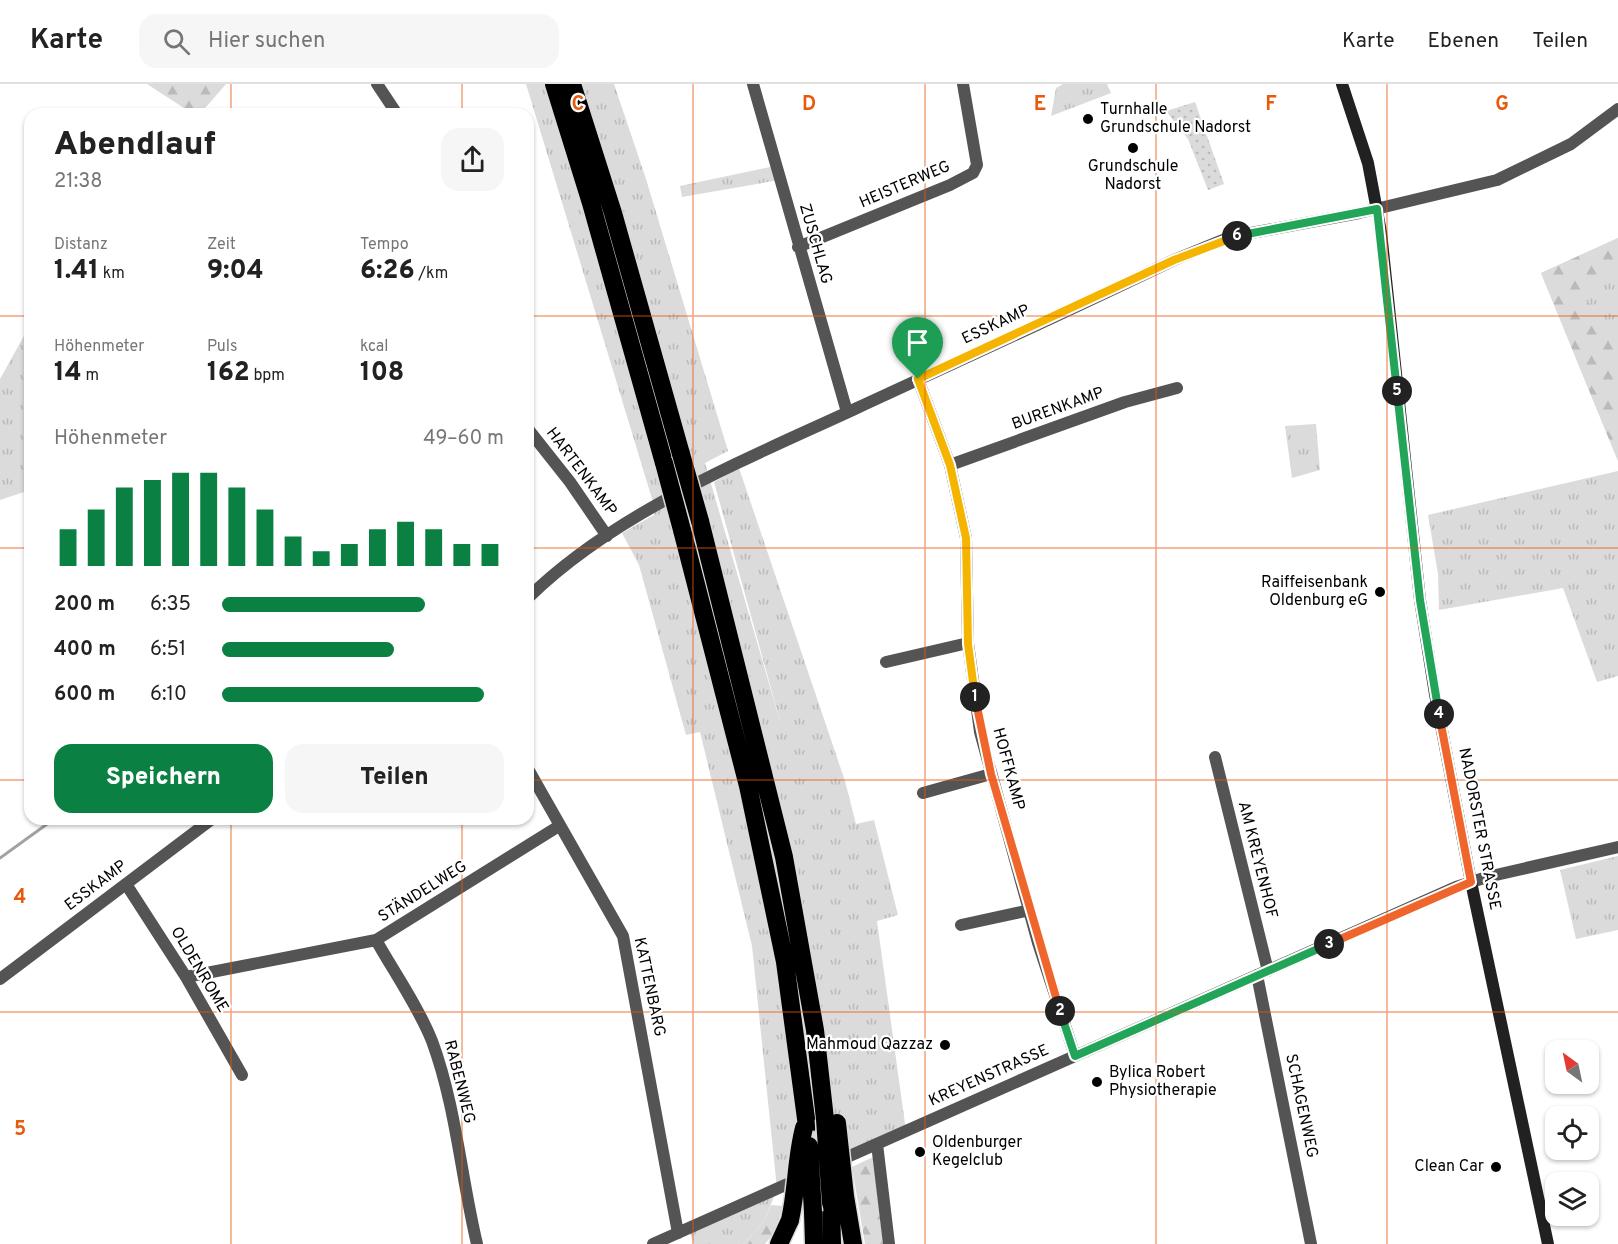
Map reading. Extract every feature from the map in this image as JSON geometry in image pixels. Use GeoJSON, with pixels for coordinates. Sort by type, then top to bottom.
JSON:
{"type":"FeatureCollection","features":[{"type":"Feature","properties":{"kind":"highway"},"geometry":{"type":"LineString","coordinates":[[554,84],[594,214],[664,463],[748,786],[786,962],[806,1125],[814,1244]]}},
{"type":"Feature","properties":{"kind":"highway"},"geometry":{"type":"LineString","coordinates":[[572,84],[613,213],[700,521],[784,858],[831,1117],[838,1199],[832,1244]]}},
{"type":"Feature","properties":{"kind":"highway"},"geometry":{"type":"LineString","coordinates":[[779,1244],[790,1220],[797,1188],[798,1150],[806,1125]]}},
{"type":"Feature","properties":{"kind":"highway"},"geometry":{"type":"LineString","coordinates":[[838,1199],[853,1244]]}},
{"type":"Feature","properties":{"kind":"street"},"geometry":{"type":"LineString","coordinates":[[377,84],[393,108]]}},
{"type":"Feature","properties":{"kind":"street","name":"ZUSCHLAG"},"geometry":{"type":"LineString","coordinates":[[753,84],[798,248],[847,412]]}},
{"type":"Feature","properties":{"kind":"street","name":"HEISTERWEG"},"geometry":{"type":"LineString","coordinates":[[798,248],[950,185],[973,173],[977,160],[963,84]]}},
{"type":"Feature","properties":{"kind":"street","name":"NADORSTER STRASSE"},"geometry":{"type":"LineString","coordinates":[[1342,84],[1359,131],[1377,209],[1420,600],[1435,694],[1471,882],[1549,1242]]}},
{"type":"Feature","properties":{"kind":"street","name":"ESSKAMP"},"geometry":{"type":"LineString","coordinates":[[534,591],[554,572],[607,536],[723,469],[1220,240],[1255,231],[1377,209],[1497,180],[1571,144],[1618,109]]}},
{"type":"Feature","properties":{"kind":"street","name":"HOFFKAMP"},"geometry":{"type":"LineString","coordinates":[[918,379],[950,465],[966,538],[968,644],[980,732],[1030,910],[1075,1056]]}},
{"type":"Feature","properties":{"kind":"street","name":"BURENKAMP"},"geometry":{"type":"LineString","coordinates":[[950,465],[1125,402],[1177,388]]}},
{"type":"Feature","properties":{"kind":"street","name":"HARTENKAMP"},"geometry":{"type":"LineString","coordinates":[[534,437],[570,482],[607,536]]}},
{"type":"Feature","properties":{"kind":"street"},"geometry":{"type":"LineString","coordinates":[[886,662],[968,644]]}},
{"type":"Feature","properties":{"kind":"street","name":"AM KREYENHOF"},"geometry":{"type":"LineString","coordinates":[[1215,757],[1263,973]]}},
{"type":"Feature","properties":{"kind":"street"},"geometry":{"type":"LineString","coordinates":[[923,793],[991,774]]}},
{"type":"Feature","properties":{"kind":"street","name":"KATTENBARG"},"geometry":{"type":"LineString","coordinates":[[534,780],[622,936],[678,1233]]}},
{"type":"Feature","properties":{"kind":"street","name":"ESSKAMP"},"geometry":{"type":"LineString","coordinates":[[0,979],[204,825]]}},
{"type":"Feature","properties":{"kind":"street","name":"STÄNDELWEG"},"geometry":{"type":"LineString","coordinates":[[186,977],[376,940],[559,826]]}},
{"type":"Feature","properties":{"kind":"street","name":"KREYENSTRASSE"},"geometry":{"type":"LineString","coordinates":[[653,1244],[1471,882],[1618,847]]}},
{"type":"Feature","properties":{"kind":"street","name":"OLDENROME"},"geometry":{"type":"LineString","coordinates":[[126,884],[186,977],[242,1075]]}},
{"type":"Feature","properties":{"kind":"street"},"geometry":{"type":"LineString","coordinates":[[962,926],[1030,910]]}},
{"type":"Feature","properties":{"kind":"street","name":"RABENWEG"},"geometry":{"type":"LineString","coordinates":[[376,940],[431,1040],[448,1093],[465,1194],[477,1244]]}},
{"type":"Feature","properties":{"kind":"street","name":"SCHAGENWEG"},"geometry":{"type":"LineString","coordinates":[[1263,973],[1311,1244]]}},
{"type":"Feature","properties":{"kind":"street"},"geometry":{"type":"LineString","coordinates":[[877,1144],[889,1244]]}},
{"type":"Feature","properties":{"kind":"green space"},"geometry":{"type":"Polygon","coordinates":[[[147,84],[226,84],[205,108],[184,108],[147,84]]]}},
{"type":"Feature","properties":{"kind":"green space"},"geometry":{"type":"Polygon","coordinates":[[[526,84],[614,84],[646,179],[728,451],[705,463],[782,728],[714,482],[739,468],[845,781],[856,824],[874,820],[898,915],[877,921],[906,1131],[777,1189],[752,946],[700,732],[686,735],[639,565],[622,533],[654,515],[653,502],[526,84]]]}},
{"type":"Feature","properties":{"kind":"green space"},"geometry":{"type":"Polygon","coordinates":[[[1063,84],[1107,84],[1111,93],[1051,116],[1056,88],[1063,84]]]}},
{"type":"Feature","properties":{"kind":"green space"},"geometry":{"type":"Polygon","coordinates":[[[1195,102],[1224,184],[1208,190],[1188,139],[1166,111],[1195,102]]]}},
{"type":"Feature","properties":{"kind":"green space"},"geometry":{"type":"Polygon","coordinates":[[[775,166],[779,180],[682,197],[680,186],[775,166]]]}},
{"type":"Feature","properties":{"kind":"green space"},"geometry":{"type":"Polygon","coordinates":[[[1618,238],[1618,461],[1541,273],[1618,238]]]}},
{"type":"Feature","properties":{"kind":"green space"},"geometry":{"type":"Polygon","coordinates":[[[1618,238],[1618,269],[1593,280],[1584,299],[1601,314],[1604,326],[1618,328],[1618,461],[1541,273],[1618,238]]]}},
{"type":"Feature","properties":{"kind":"green space"},"geometry":{"type":"Polygon","coordinates":[[[24,336],[24,492],[0,500],[0,379],[24,336]]]}},
{"type":"Feature","properties":{"kind":"green space"},"geometry":{"type":"Polygon","coordinates":[[[1316,424],[1320,470],[1292,478],[1285,426],[1316,424]]]}},
{"type":"Feature","properties":{"kind":"green space"},"geometry":{"type":"Polygon","coordinates":[[[1618,471],[1618,676],[1597,682],[1563,588],[1439,610],[1438,574],[1428,515],[1618,471]]]}},
{"type":"Feature","properties":{"kind":"green space"},"geometry":{"type":"Polygon","coordinates":[[[1618,856],[1618,930],[1576,939],[1560,870],[1618,856]]]}},
{"type":"Feature","properties":{"kind":"green space"},"geometry":{"type":"Polygon","coordinates":[[[873,1157],[883,1244],[865,1244],[852,1167],[873,1157]]]}},
{"type":"Feature","properties":{"kind":"green space"},"geometry":{"type":"Polygon","coordinates":[[[777,1189],[764,1222],[743,1244],[694,1244],[688,1228],[777,1189]]]}},
{"type":"Feature","properties":{"kind":"green space"},"geometry":{"type":"Polygon","coordinates":[[[771,1205],[783,1206],[774,1233],[765,1244],[743,1244],[764,1222],[771,1205]]]}},
{"type":"Feature","properties":{"kind":"waterway"},"geometry":{"type":"LineString","coordinates":[[0,858],[46,825]]}},
{"type":"Feature","properties":{"kind":"place","name":"Turnhalle Grundschule Nadorst"},"geometry":{"type":"Point","coordinates":[1088,119]}},
{"type":"Feature","properties":{"kind":"place","name":"Grundschule Nadorst"},"geometry":{"type":"Point","coordinates":[1133,148]}},
{"type":"Feature","properties":{"kind":"place","name":"Raiffeisenbank Oldenburg eG"},"geometry":{"type":"Point","coordinates":[1380,592]}},
{"type":"Feature","properties":{"kind":"place","name":"Mahmoud Qazzaz"},"geometry":{"type":"Point","coordinates":[945,1045]}},
{"type":"Feature","properties":{"kind":"place","name":"Bylica Robert Physiotherapie"},"geometry":{"type":"Point","coordinates":[1097,1082]}},
{"type":"Feature","properties":{"kind":"place","name":"Oldenburger Kegelclub"},"geometry":{"type":"Point","coordinates":[920,1152]}},
{"type":"Feature","properties":{"kind":"place","name":"Clean Car"},"geometry":{"type":"Point","coordinates":[1496,1167]}},
{"type":"Feature","properties":{"kind":"route"},"geometry":{"type":"LineString","coordinates":[[1377,209],[1420,600],[1435,694],[1471,882],[1075,1056],[1038,943],[1022,878],[980,732],[968,644],[966,538],[950,465],[918,379],[1220,240],[1255,231],[1377,209]]}}]}
